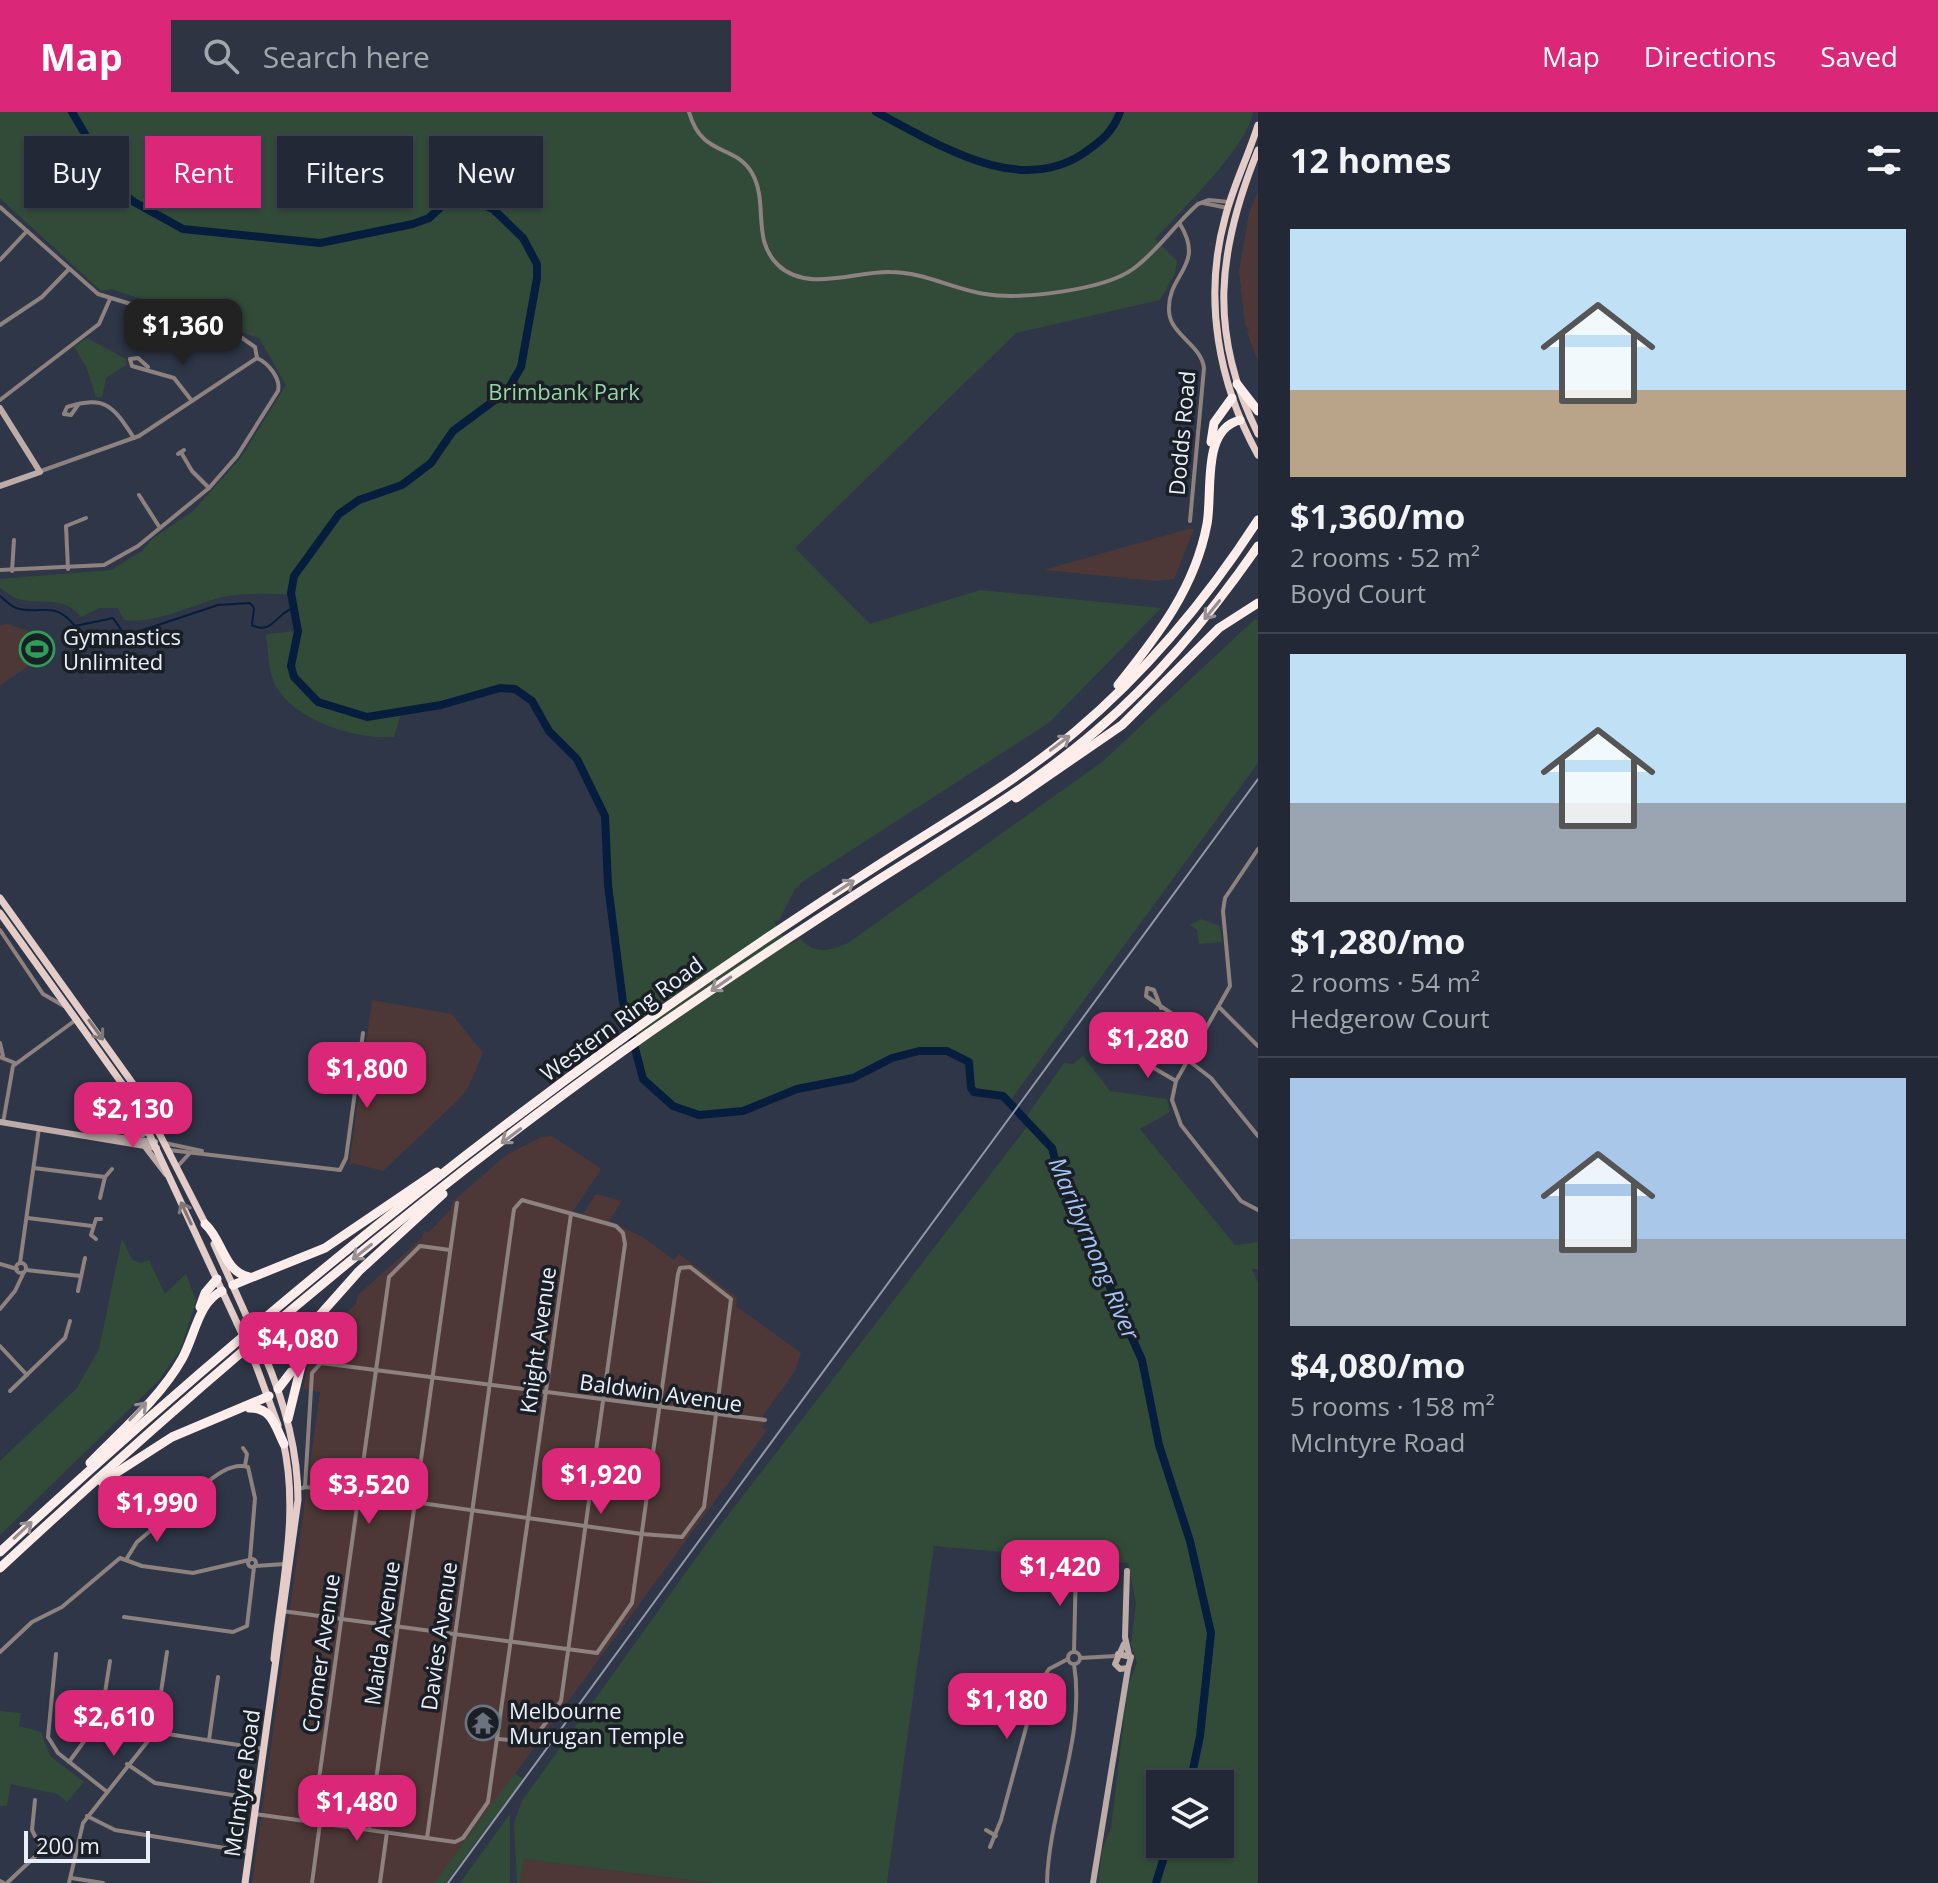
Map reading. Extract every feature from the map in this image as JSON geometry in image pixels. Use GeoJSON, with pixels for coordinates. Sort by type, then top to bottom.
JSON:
{"type":"FeatureCollection","features":[{"type":"Feature","properties":{"kind":"highway"},"geometry":{"type":"LineString","coordinates":[[1093,715],[1152,642],[1184,592],[1203,543],[1218,434],[1226,425],[1252,415],[1237,384]]}},
{"type":"Feature","properties":{"kind":"highway"},"geometry":{"type":"LineString","coordinates":[[1211,490],[1213,427],[1232,398]]}},
{"type":"Feature","properties":{"kind":"highway","name":"Western Ring Road"},"geometry":{"type":"LineString","coordinates":[[451,1164],[504,1121],[528,1108],[778,929],[1031,765],[1093,715],[1176,634],[1217,582],[1258,520]]}},
{"type":"Feature","properties":{"kind":"highway","name":"Western Ring Road"},"geometry":{"type":"LineString","coordinates":[[0,1568],[271,1327],[468,1169],[621,1053],[785,939],[977,818],[1076,748],[1131,699],[1206,618],[1258,546]]}},
{"type":"Feature","properties":{"kind":"highway"},"geometry":{"type":"LineString","coordinates":[[977,818],[1017,798],[1122,725],[1219,628],[1258,603]]}},
{"type":"Feature","properties":{"kind":"highway"},"geometry":{"type":"LineString","coordinates":[[233,1285],[325,1248],[451,1164]]}},
{"type":"Feature","properties":{"kind":"highway"},"geometry":{"type":"LineString","coordinates":[[0,1552],[210,1364],[451,1164]]}},
{"type":"Feature","properties":{"kind":"highway"},"geometry":{"type":"LineString","coordinates":[[278,1389],[289,1379],[298,1349],[338,1292],[468,1169]]}},
{"type":"Feature","properties":{"kind":"highway"},"geometry":{"type":"LineString","coordinates":[[205,1224],[214,1232],[231,1267],[251,1278]]}},
{"type":"Feature","properties":{"kind":"highway"},"geometry":{"type":"LineString","coordinates":[[191,1341],[203,1296],[217,1279]]}},
{"type":"Feature","properties":{"kind":"highway"},"geometry":{"type":"LineString","coordinates":[[46,1509],[166,1382],[191,1341],[204,1305],[222,1291]]}},
{"type":"Feature","properties":{"kind":"highway"},"geometry":{"type":"LineString","coordinates":[[288,1419],[306,1336]]}},
{"type":"Feature","properties":{"kind":"highway"},"geometry":{"type":"LineString","coordinates":[[39,1532],[152,1448],[269,1396]]}},
{"type":"Feature","properties":{"kind":"highway"},"geometry":{"type":"LineString","coordinates":[[244,1408],[267,1411],[288,1442]]}},
{"type":"Feature","properties":{"kind":"main road"},"geometry":{"type":"LineString","coordinates":[[1258,125],[1218,247],[1215,308],[1220,355],[1232,398],[1252,415],[1258,434]]}},
{"type":"Feature","properties":{"kind":"main road"},"geometry":{"type":"LineString","coordinates":[[1237,384],[1228,354],[1223,292],[1227,246],[1231,204],[1258,150]]}},
{"type":"Feature","properties":{"kind":"main road"},"geometry":{"type":"LineString","coordinates":[[1252,415],[1258,455]]}},
{"type":"Feature","properties":{"kind":"main road"},"geometry":{"type":"LineString","coordinates":[[0,898],[77,1010],[77,1019]]}},
{"type":"Feature","properties":{"kind":"main road"},"geometry":{"type":"LineString","coordinates":[[0,913],[77,1019],[148,1128],[288,1442]]}},
{"type":"Feature","properties":{"kind":"main road"},"geometry":{"type":"LineString","coordinates":[[58,981],[123,1067],[167,1146],[205,1224],[278,1389],[288,1419],[295,1486]]}},
{"type":"Feature","properties":{"kind":"main road"},"geometry":{"type":"LineString","coordinates":[[156,1145],[167,1146]]}},
{"type":"Feature","properties":{"kind":"main road"},"geometry":{"type":"LineString","coordinates":[[222,1291],[233,1285]]}},
{"type":"Feature","properties":{"kind":"main road"},"geometry":{"type":"LineString","coordinates":[[269,1396],[278,1389]]}},
{"type":"Feature","properties":{"kind":"main road","name":"McIntyre Road"},"geometry":{"type":"LineString","coordinates":[[245,1883],[288,1565],[295,1486],[288,1442]]}},
{"type":"Feature","properties":{"kind":"street"},"geometry":{"type":"LineString","coordinates":[[689,112],[704,141],[737,158],[750,171],[757,190],[764,244],[778,265],[799,277],[902,272],[1001,296],[1080,287],[1129,272],[1198,204],[1209,200],[1231,204]]}},
{"type":"Feature","properties":{"kind":"street"},"geometry":{"type":"LineString","coordinates":[[0,207],[98,294],[242,338],[255,347],[257,358]]}},
{"type":"Feature","properties":{"kind":"street","name":"Dodds Road"},"geometry":{"type":"LineString","coordinates":[[1180,224],[1191,251],[1170,299],[1169,316],[1197,351],[1204,368],[1190,521]]}},
{"type":"Feature","properties":{"kind":"street"},"geometry":{"type":"LineString","coordinates":[[0,260],[27,231]]}},
{"type":"Feature","properties":{"kind":"street"},"geometry":{"type":"LineString","coordinates":[[0,325],[42,297],[70,269]]}},
{"type":"Feature","properties":{"kind":"street"},"geometry":{"type":"LineString","coordinates":[[0,400],[49,359],[99,324],[110,299]]}},
{"type":"Feature","properties":{"kind":"street"},"geometry":{"type":"LineString","coordinates":[[0,486],[134,438],[257,358]]}},
{"type":"Feature","properties":{"kind":"street"},"geometry":{"type":"LineString","coordinates":[[0,570],[68,569],[111,563],[187,510],[237,456],[279,387],[266,363],[257,358]]}},
{"type":"Feature","properties":{"kind":"street"},"geometry":{"type":"LineString","coordinates":[[148,367],[174,378],[192,401]]}},
{"type":"Feature","properties":{"kind":"street"},"geometry":{"type":"LineString","coordinates":[[79,403],[96,401],[112,408],[134,438]]}},
{"type":"Feature","properties":{"kind":"street"},"geometry":{"type":"LineString","coordinates":[[0,408],[40,472]]}},
{"type":"Feature","properties":{"kind":"street"},"geometry":{"type":"LineString","coordinates":[[181,453],[192,471],[209,488]]}},
{"type":"Feature","properties":{"kind":"street"},"geometry":{"type":"LineString","coordinates":[[139,495],[160,528]]}},
{"type":"Feature","properties":{"kind":"street"},"geometry":{"type":"LineString","coordinates":[[68,569],[66,526],[86,518]]}},
{"type":"Feature","properties":{"kind":"street"},"geometry":{"type":"LineString","coordinates":[[12,571],[14,540]]}},
{"type":"Feature","properties":{"kind":"street"},"geometry":{"type":"LineString","coordinates":[[1258,849],[1225,898],[1223,911],[1230,986],[1176,1081],[1172,1100],[1181,1125],[1241,1201],[1258,1210]]}},
{"type":"Feature","properties":{"kind":"street"},"geometry":{"type":"LineString","coordinates":[[0,930],[43,994],[70,1010],[59,1033]]}},
{"type":"Feature","properties":{"kind":"street"},"geometry":{"type":"LineString","coordinates":[[1161,1008],[1154,990],[1147,988],[1146,996],[1161,1008],[1204,1035]]}},
{"type":"Feature","properties":{"kind":"street"},"geometry":{"type":"LineString","coordinates":[[1220,1008],[1258,1046]]}},
{"type":"Feature","properties":{"kind":"street"},"geometry":{"type":"LineString","coordinates":[[77,1019],[15,1063],[10,1073],[2,1122],[144,1146],[156,1145]]}},
{"type":"Feature","properties":{"kind":"street"},"geometry":{"type":"LineString","coordinates":[[69,1026],[83,1028]]}},
{"type":"Feature","properties":{"kind":"street"},"geometry":{"type":"LineString","coordinates":[[167,1146],[340,1170],[346,1158],[363,1033]]}},
{"type":"Feature","properties":{"kind":"street"},"geometry":{"type":"LineString","coordinates":[[1135,1056],[1118,1051],[1113,1044],[1119,1041],[1135,1056],[1176,1081]]}},
{"type":"Feature","properties":{"kind":"street"},"geometry":{"type":"LineString","coordinates":[[0,1043],[1,1057],[15,1063]]}},
{"type":"Feature","properties":{"kind":"street"},"geometry":{"type":"LineString","coordinates":[[1189,1061],[1211,1078],[1258,1136]]}},
{"type":"Feature","properties":{"kind":"street"},"geometry":{"type":"LineString","coordinates":[[0,1309],[19,1282],[39,1128]]}},
{"type":"Feature","properties":{"kind":"street"},"geometry":{"type":"LineString","coordinates":[[68,1133],[138,1135],[148,1128]]}},
{"type":"Feature","properties":{"kind":"street"},"geometry":{"type":"LineString","coordinates":[[101,1135],[156,1145]]}},
{"type":"Feature","properties":{"kind":"street"},"geometry":{"type":"LineString","coordinates":[[144,1146],[173,1183]]}},
{"type":"Feature","properties":{"kind":"street"},"geometry":{"type":"LineString","coordinates":[[167,1146],[191,1153],[210,1153]]}},
{"type":"Feature","properties":{"kind":"street"},"geometry":{"type":"LineString","coordinates":[[177,1167],[182,1157],[191,1153]]}},
{"type":"Feature","properties":{"kind":"street"},"geometry":{"type":"LineString","coordinates":[[34,1168],[105,1177]]}},
{"type":"Feature","properties":{"kind":"street"},"geometry":{"type":"LineString","coordinates":[[100,1198],[105,1177],[112,1169]]}},
{"type":"Feature","properties":{"kind":"street","name":"Davies Avenue"},"geometry":{"type":"LineString","coordinates":[[427,1838],[518,1201],[571,1214]]}},
{"type":"Feature","properties":{"kind":"street","name":"Maida Avenue"},"geometry":{"type":"LineString","coordinates":[[369,1830],[457,1203]]}},
{"type":"Feature","properties":{"kind":"street"},"geometry":{"type":"LineString","coordinates":[[498,1739],[529,1743],[560,1704],[625,1244],[622,1231],[571,1214]]}},
{"type":"Feature","properties":{"kind":"street","name":"Knight Avenue"},"geometry":{"type":"LineString","coordinates":[[427,1838],[459,1841],[488,1802],[571,1214]]}},
{"type":"Feature","properties":{"kind":"street"},"geometry":{"type":"LineString","coordinates":[[28,1218],[92,1226]]}},
{"type":"Feature","properties":{"kind":"street"},"geometry":{"type":"LineString","coordinates":[[96,1239],[91,1235],[92,1226],[96,1219],[101,1219]]}},
{"type":"Feature","properties":{"kind":"street","name":"Cromer Avenue"},"geometry":{"type":"LineString","coordinates":[[313,1822],[391,1271],[420,1246],[450,1250]]}},
{"type":"Feature","properties":{"kind":"street"},"geometry":{"type":"LineString","coordinates":[[78,1291],[85,1258]]}},
{"type":"Feature","properties":{"kind":"street"},"geometry":{"type":"LineString","coordinates":[[0,1264],[81,1276]]}},
{"type":"Feature","properties":{"kind":"street"},"geometry":{"type":"LineString","coordinates":[[282,1611],[596,1653],[632,1606],[642,1534],[660,1408],[681,1266],[690,1267],[731,1299],[704,1507],[680,1538],[642,1534],[295,1486]]}},
{"type":"Feature","properties":{"kind":"street"},"geometry":{"type":"LineString","coordinates":[[10,1391],[65,1338],[70,1321]]}},
{"type":"Feature","properties":{"kind":"street"},"geometry":{"type":"LineString","coordinates":[[0,1346],[27,1375]]}},
{"type":"Feature","properties":{"kind":"street","name":"Baldwin Avenue"},"geometry":{"type":"LineString","coordinates":[[315,1365],[324,1363],[765,1420]]}},
{"type":"Feature","properties":{"kind":"street","name":"McIntyre Road"},"geometry":{"type":"LineString","coordinates":[[295,1486],[307,1439],[315,1365]]}},
{"type":"Feature","properties":{"kind":"street"},"geometry":{"type":"LineString","coordinates":[[288,1442],[307,1439]]}},
{"type":"Feature","properties":{"kind":"street"},"geometry":{"type":"LineString","coordinates":[[243,1448],[247,1451],[245,1466]]}},
{"type":"Feature","properties":{"kind":"street"},"geometry":{"type":"LineString","coordinates":[[206,1520],[192,1497],[218,1474],[245,1466]]}},
{"type":"Feature","properties":{"kind":"street"},"geometry":{"type":"LineString","coordinates":[[124,1617],[239,1632],[247,1626],[255,1491],[252,1473],[245,1466]]}},
{"type":"Feature","properties":{"kind":"street"},"geometry":{"type":"LineString","coordinates":[[127,1558],[137,1542],[168,1516]]}},
{"type":"Feature","properties":{"kind":"street"},"geometry":{"type":"LineString","coordinates":[[0,1652],[32,1622],[62,1607],[120,1558],[142,1566],[188,1573],[233,1564],[288,1565]]}},
{"type":"Feature","properties":{"kind":"street"},"geometry":{"type":"LineString","coordinates":[[990,1847],[996,1836],[1032,1700],[1042,1678],[1074,1652],[1076,1565]]}},
{"type":"Feature","properties":{"kind":"street"},"geometry":{"type":"LineString","coordinates":[[1093,1883],[1116,1753],[1122,1693],[1131,1663],[1125,1637],[1127,1571]]}},
{"type":"Feature","properties":{"kind":"street"},"geometry":{"type":"LineString","coordinates":[[1122,1693],[1117,1655],[1125,1637]]}},
{"type":"Feature","properties":{"kind":"street"},"geometry":{"type":"LineString","coordinates":[[103,1883],[71,1880],[74,1853],[87,1816],[155,1732],[167,1652]]}},
{"type":"Feature","properties":{"kind":"street"},"geometry":{"type":"LineString","coordinates":[[1074,1652],[1080,1658],[1097,1659],[1129,1655]]}},
{"type":"Feature","properties":{"kind":"street"},"geometry":{"type":"LineString","coordinates":[[56,1654],[47,1732],[54,1749],[106,1791]]}},
{"type":"Feature","properties":{"kind":"street"},"geometry":{"type":"LineString","coordinates":[[1074,1664],[1080,1658]]}},
{"type":"Feature","properties":{"kind":"street"},"geometry":{"type":"LineString","coordinates":[[1047,1883],[1050,1851],[1078,1707],[1074,1664],[1068,1659]]}},
{"type":"Feature","properties":{"kind":"street"},"geometry":{"type":"LineString","coordinates":[[1097,1659],[1128,1668]]}},
{"type":"Feature","properties":{"kind":"street"},"geometry":{"type":"LineString","coordinates":[[69,1762],[101,1718],[110,1661]]}},
{"type":"Feature","properties":{"kind":"street"},"geometry":{"type":"LineString","coordinates":[[209,1740],[218,1677]]}},
{"type":"Feature","properties":{"kind":"street"},"geometry":{"type":"LineString","coordinates":[[1022,1698],[1032,1700]]}},
{"type":"Feature","properties":{"kind":"street"},"geometry":{"type":"LineString","coordinates":[[155,1732],[264,1749]]}},
{"type":"Feature","properties":{"kind":"street"},"geometry":{"type":"LineString","coordinates":[[127,1764],[155,1783],[257,1799]]}},
{"type":"Feature","properties":{"kind":"street"},"geometry":{"type":"LineString","coordinates":[[35,1800],[32,1830],[42,1850]]}},
{"type":"Feature","properties":{"kind":"street"},"geometry":{"type":"LineString","coordinates":[[255,1814],[427,1838]]}},
{"type":"Feature","properties":{"kind":"street"},"geometry":{"type":"LineString","coordinates":[[87,1816],[115,1830],[249,1852]]}},
{"type":"Feature","properties":{"kind":"street"},"geometry":{"type":"LineString","coordinates":[[312,1883],[320,1823]]}},
{"type":"Feature","properties":{"kind":"street"},"geometry":{"type":"LineString","coordinates":[[986,1830],[996,1836]]}},
{"type":"Feature","properties":{"kind":"street"},"geometry":{"type":"LineString","coordinates":[[380,1883],[387,1832]]}},
{"type":"Feature","properties":{"kind":"street"},"geometry":{"type":"LineString","coordinates":[[5,1881],[42,1850],[74,1853]]}},
{"type":"Feature","properties":{"kind":"shaded area"},"geometry":{"type":"Polygon","coordinates":[[[1258,192],[1258,361],[1247,333],[1249,329],[1245,325],[1239,271],[1249,213],[1258,192]]]}},
{"type":"Feature","properties":{"kind":"shaded area"},"geometry":{"type":"Polygon","coordinates":[[[1194,529],[1174,579],[1155,581],[1044,570],[1194,529]]]}},
{"type":"Feature","properties":{"kind":"shaded area"},"geometry":{"type":"Polygon","coordinates":[[[8,624],[39,635],[54,649],[0,685],[0,625],[8,624]]]}},
{"type":"Feature","properties":{"kind":"shaded area"},"geometry":{"type":"Polygon","coordinates":[[[372,1000],[452,1014],[483,1053],[467,1090],[383,1171],[352,1163],[349,1166],[372,1000]]]}},
{"type":"Feature","properties":{"kind":"shaded area"},"geometry":{"type":"Polygon","coordinates":[[[552,1136],[601,1169],[573,1211],[583,1214],[596,1194],[622,1201],[609,1221],[643,1237],[674,1260],[679,1254],[737,1297],[736,1306],[801,1353],[795,1371],[763,1416],[766,1422],[761,1427],[767,1430],[435,1883],[252,1883],[320,1392],[303,1389],[311,1350],[320,1336],[356,1304],[358,1295],[451,1209],[452,1202],[506,1155],[541,1137],[552,1136]]]}},
{"type":"Feature","properties":{"kind":"shaded area"},"geometry":{"type":"Polygon","coordinates":[[[524,1859],[713,1883],[520,1883],[524,1859]]]}},
{"type":"Feature","properties":{"kind":"green space","name":"Brimbank Park"},"geometry":{"type":"Polygon","coordinates":[[[0,112],[1253,112],[1227,160],[1155,239],[1177,261],[1175,274],[1160,300],[1016,333],[795,548],[870,624],[980,590],[1161,608],[1050,722],[802,882],[779,920],[774,922],[789,945],[800,938],[811,947],[822,950],[848,943],[1102,762],[1255,619],[1258,620],[1258,763],[1010,1101],[974,1092],[969,1083],[969,1062],[947,1051],[919,1052],[892,1058],[853,1078],[797,1089],[743,1111],[699,1115],[673,1106],[648,1087],[619,981],[608,885],[605,816],[577,759],[549,731],[532,701],[515,689],[500,688],[441,705],[402,710],[394,737],[360,735],[306,715],[291,705],[272,677],[266,634],[297,631],[290,594],[224,597],[135,621],[124,620],[118,608],[99,608],[81,617],[67,605],[18,599],[0,588],[0,579],[111,570],[142,551],[152,539],[193,511],[240,459],[286,385],[259,338],[111,289],[101,291],[0,198],[0,112]]]}},
{"type":"Feature","properties":{"kind":"green space"},"geometry":{"type":"Polygon","coordinates":[[[87,338],[126,359],[126,365],[106,378],[102,398],[96,397],[86,366],[74,347],[87,338]]]}},
{"type":"Feature","properties":{"kind":"green space"},"geometry":{"type":"Polygon","coordinates":[[[1200,919],[1220,926],[1222,942],[1199,944],[1197,930],[1190,925],[1200,919]]]}},
{"type":"Feature","properties":{"kind":"green space"},"geometry":{"type":"Polygon","coordinates":[[[1083,1056],[1110,1091],[1167,1099],[1170,1112],[1140,1129],[1235,1245],[1258,1242],[1258,1269],[1252,1269],[1258,1283],[1258,1883],[1098,1883],[1102,1850],[1111,1828],[1128,1686],[1137,1663],[1131,1645],[1136,1603],[1128,1563],[934,1546],[887,1883],[713,1883],[524,1859],[520,1883],[517,1883],[514,1823],[522,1801],[709,1540],[1030,1123],[1026,1117],[1064,1063],[1073,1064],[1083,1056]]]}},
{"type":"Feature","properties":{"kind":"green space"},"geometry":{"type":"Polygon","coordinates":[[[122,1238],[132,1260],[141,1263],[149,1260],[165,1294],[186,1274],[196,1301],[180,1350],[159,1380],[0,1535],[0,1461],[77,1388],[99,1349],[122,1238]]]}},
{"type":"Feature","properties":{"kind":"green space"},"geometry":{"type":"Polygon","coordinates":[[[0,1711],[21,1713],[19,1726],[41,1732],[50,1756],[84,1782],[67,1802],[57,1794],[11,1784],[7,1806],[0,1806],[0,1711]]]}},
{"type":"Feature","properties":{"kind":"green space"},"geometry":{"type":"Polygon","coordinates":[[[515,1773],[523,1779],[446,1883],[434,1883],[515,1773]]]}},
{"type":"Feature","properties":{"kind":"green space"},"geometry":{"type":"Polygon","coordinates":[[[510,1814],[510,1883],[460,1883],[510,1814]]]}},
{"type":"Feature","properties":{"kind":"waterway","name":"Maribyrnong River"},"geometry":{"type":"LineString","coordinates":[[72,112],[118,190],[183,229],[320,243],[413,224],[429,218],[445,203],[472,200],[493,209],[523,238],[537,264],[537,278],[521,367],[507,391],[453,431],[431,463],[402,485],[359,500],[339,514],[294,576],[291,593],[298,631],[291,666],[294,677],[318,702],[367,717],[441,705],[500,688],[515,689],[532,701],[549,731],[577,759],[605,816],[608,885],[623,1002],[643,1079],[673,1106],[699,1115],[743,1111],[797,1089],[853,1078],[892,1058],[919,1051],[947,1051],[969,1062],[974,1092],[1003,1096],[1052,1148],[1062,1186],[1086,1223],[1114,1298],[1142,1360],[1159,1445],[1190,1541],[1211,1633],[1200,1736],[1193,1770]]}},
{"type":"Feature","properties":{"kind":"waterway","name":"Maribyrnong River"},"geometry":{"type":"LineString","coordinates":[[876,112],[978,161],[1005,168],[1032,170],[1058,165],[1084,153],[1106,136],[1120,112]]}},
{"type":"Feature","properties":{"kind":"waterway"},"geometry":{"type":"LineString","coordinates":[[0,596],[16,608],[60,613],[75,626],[113,618],[122,631],[137,632],[218,605],[250,603],[254,608],[252,625],[264,628],[291,609]]}},
{"type":"Feature","properties":{"kind":"waterway","name":"Maribyrnong River"},"geometry":{"type":"LineString","coordinates":[[1156,1883],[1164,1858]]}},
{"type":"Feature","properties":{"kind":"railway"},"geometry":{"type":"LineString","coordinates":[[448,1883],[1258,779]]}},
{"type":"Feature","properties":{"kind":"place","name":"Gymnastics Unlimited"},"geometry":{"type":"Point","coordinates":[37,649]}},
{"type":"Feature","properties":{"kind":"place","name":"Melbourne Murugan Temple"},"geometry":{"type":"Point","coordinates":[483,1723]}}]}
